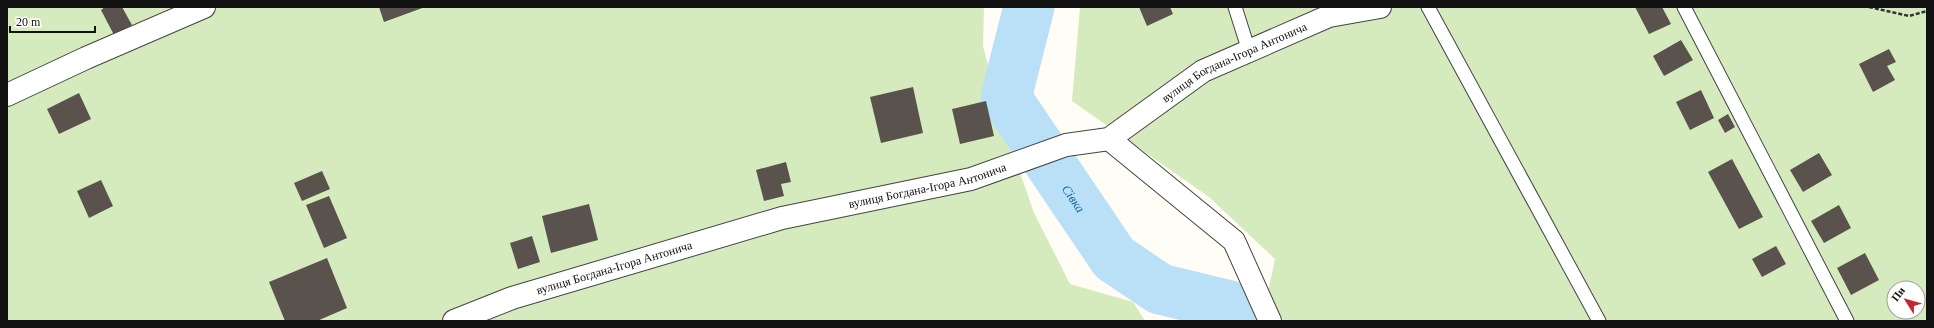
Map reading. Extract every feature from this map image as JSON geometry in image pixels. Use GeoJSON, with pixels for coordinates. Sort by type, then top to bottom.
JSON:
{"type":"FeatureCollection","features":[{"type":"Feature","properties":{"kind":"street"},"geometry":{"type":"LineString","coordinates":[[7,95],[86,58],[204,7]]}},
{"type":"Feature","properties":{"kind":"street","name":"вулиця Богдана-Ігора Антонича"},"geometry":{"type":"LineString","coordinates":[[454,321],[512,298],[782,218],[971,179],[1066,145],[1109,139],[1203,71],[1329,16],[1371,8]]}},
{"type":"Feature","properties":{"kind":"street"},"geometry":{"type":"LineString","coordinates":[[1109,139],[1234,241],[1270,321]]}},
{"type":"Feature","properties":{"kind":"lane"},"geometry":{"type":"LineString","coordinates":[[1235,7],[1249,51]]}},
{"type":"Feature","properties":{"kind":"lane"},"geometry":{"type":"LineString","coordinates":[[1428,7],[1599,321]]}},
{"type":"Feature","properties":{"kind":"lane"},"geometry":{"type":"LineString","coordinates":[[1684,7],[1847,321]]}},
{"type":"Feature","properties":{"kind":"path"},"geometry":{"type":"LineString","coordinates":[[1869,7],[1909,16],[1927,11]]}},
{"type":"Feature","properties":{"kind":"green space"},"geometry":{"type":"Polygon","coordinates":[[[7,7],[984,7],[983,46],[1004,126],[1034,213],[1070,284],[1133,302],[1145,321],[7,321],[7,7]]]}},
{"type":"Feature","properties":{"kind":"green space"},"geometry":{"type":"Polygon","coordinates":[[[1080,7],[1927,7],[1927,321],[1262,321],[1275,259],[1209,197],[1072,101],[1080,7]]]}},
{"type":"Feature","properties":{"kind":"building"},"geometry":{"type":"Polygon","coordinates":[[[105,7],[122,7],[132,25],[114,35],[101,10],[105,7]]]}},
{"type":"Feature","properties":{"kind":"building"},"geometry":{"type":"Polygon","coordinates":[[[379,7],[425,7],[384,22],[379,7]]]}},
{"type":"Feature","properties":{"kind":"building"},"geometry":{"type":"Polygon","coordinates":[[[1139,7],[1170,7],[1173,14],[1147,26],[1139,7]]]}},
{"type":"Feature","properties":{"kind":"building"},"geometry":{"type":"Polygon","coordinates":[[[1635,7],[1662,7],[1671,24],[1649,34],[1635,7]]]}},
{"type":"Feature","properties":{"kind":"building"},"geometry":{"type":"Polygon","coordinates":[[[1681,40],[1693,60],[1664,76],[1653,56],[1681,40]]]}},
{"type":"Feature","properties":{"kind":"building"},"geometry":{"type":"Polygon","coordinates":[[[1889,49],[1896,62],[1887,66],[1895,80],[1873,92],[1859,64],[1889,49]]]}},
{"type":"Feature","properties":{"kind":"building"},"geometry":{"type":"Polygon","coordinates":[[[913,87],[923,133],[881,143],[870,97],[913,87]]]}},
{"type":"Feature","properties":{"kind":"building"},"geometry":{"type":"Polygon","coordinates":[[[1701,90],[1714,118],[1690,130],[1676,102],[1701,90]]]}},
{"type":"Feature","properties":{"kind":"building"},"geometry":{"type":"Polygon","coordinates":[[[79,93],[91,119],[59,134],[47,109],[79,93]]]}},
{"type":"Feature","properties":{"kind":"building"},"geometry":{"type":"Polygon","coordinates":[[[986,101],[994,136],[960,144],[952,109],[986,101]]]}},
{"type":"Feature","properties":{"kind":"building"},"geometry":{"type":"Polygon","coordinates":[[[1728,114],[1735,127],[1725,133],[1718,120],[1728,114]]]}},
{"type":"Feature","properties":{"kind":"building"},"geometry":{"type":"Polygon","coordinates":[[[1819,153],[1832,175],[1803,192],[1790,170],[1819,153]]]}},
{"type":"Feature","properties":{"kind":"building"},"geometry":{"type":"Polygon","coordinates":[[[1732,159],[1763,217],[1739,229],[1708,172],[1732,159]]]}},
{"type":"Feature","properties":{"kind":"building"},"geometry":{"type":"Polygon","coordinates":[[[786,162],[791,182],[781,184],[784,196],[764,201],[756,170],[786,162]]]}},
{"type":"Feature","properties":{"kind":"building"},"geometry":{"type":"Polygon","coordinates":[[[322,171],[330,189],[302,201],[294,183],[322,171]]]}},
{"type":"Feature","properties":{"kind":"building"},"geometry":{"type":"Polygon","coordinates":[[[101,180],[113,206],[89,218],[77,191],[101,180]]]}},
{"type":"Feature","properties":{"kind":"building"},"geometry":{"type":"Polygon","coordinates":[[[329,196],[347,238],[324,248],[306,205],[329,196]]]}},
{"type":"Feature","properties":{"kind":"building"},"geometry":{"type":"Polygon","coordinates":[[[589,204],[598,240],[551,253],[542,216],[589,204]]]}},
{"type":"Feature","properties":{"kind":"building"},"geometry":{"type":"Polygon","coordinates":[[[1839,205],[1851,228],[1824,243],[1811,221],[1839,205]]]}},
{"type":"Feature","properties":{"kind":"building"},"geometry":{"type":"Polygon","coordinates":[[[532,236],[540,262],[518,269],[510,243],[532,236]]]}},
{"type":"Feature","properties":{"kind":"building"},"geometry":{"type":"Polygon","coordinates":[[[1776,246],[1786,264],[1762,277],[1752,259],[1776,246]]]}},
{"type":"Feature","properties":{"kind":"building"},"geometry":{"type":"Polygon","coordinates":[[[1865,253],[1879,280],[1851,295],[1837,268],[1865,253]]]}},
{"type":"Feature","properties":{"kind":"building"},"geometry":{"type":"Polygon","coordinates":[[[327,258],[347,308],[317,321],[285,321],[269,282],[327,258]]]}},
{"type":"Feature","properties":{"kind":"waterway","name":"Сівка"},"geometry":{"type":"LineString","coordinates":[[1029,7],[1006,98],[1114,258],[1160,289],[1230,306],[1236,321]]}}]}
